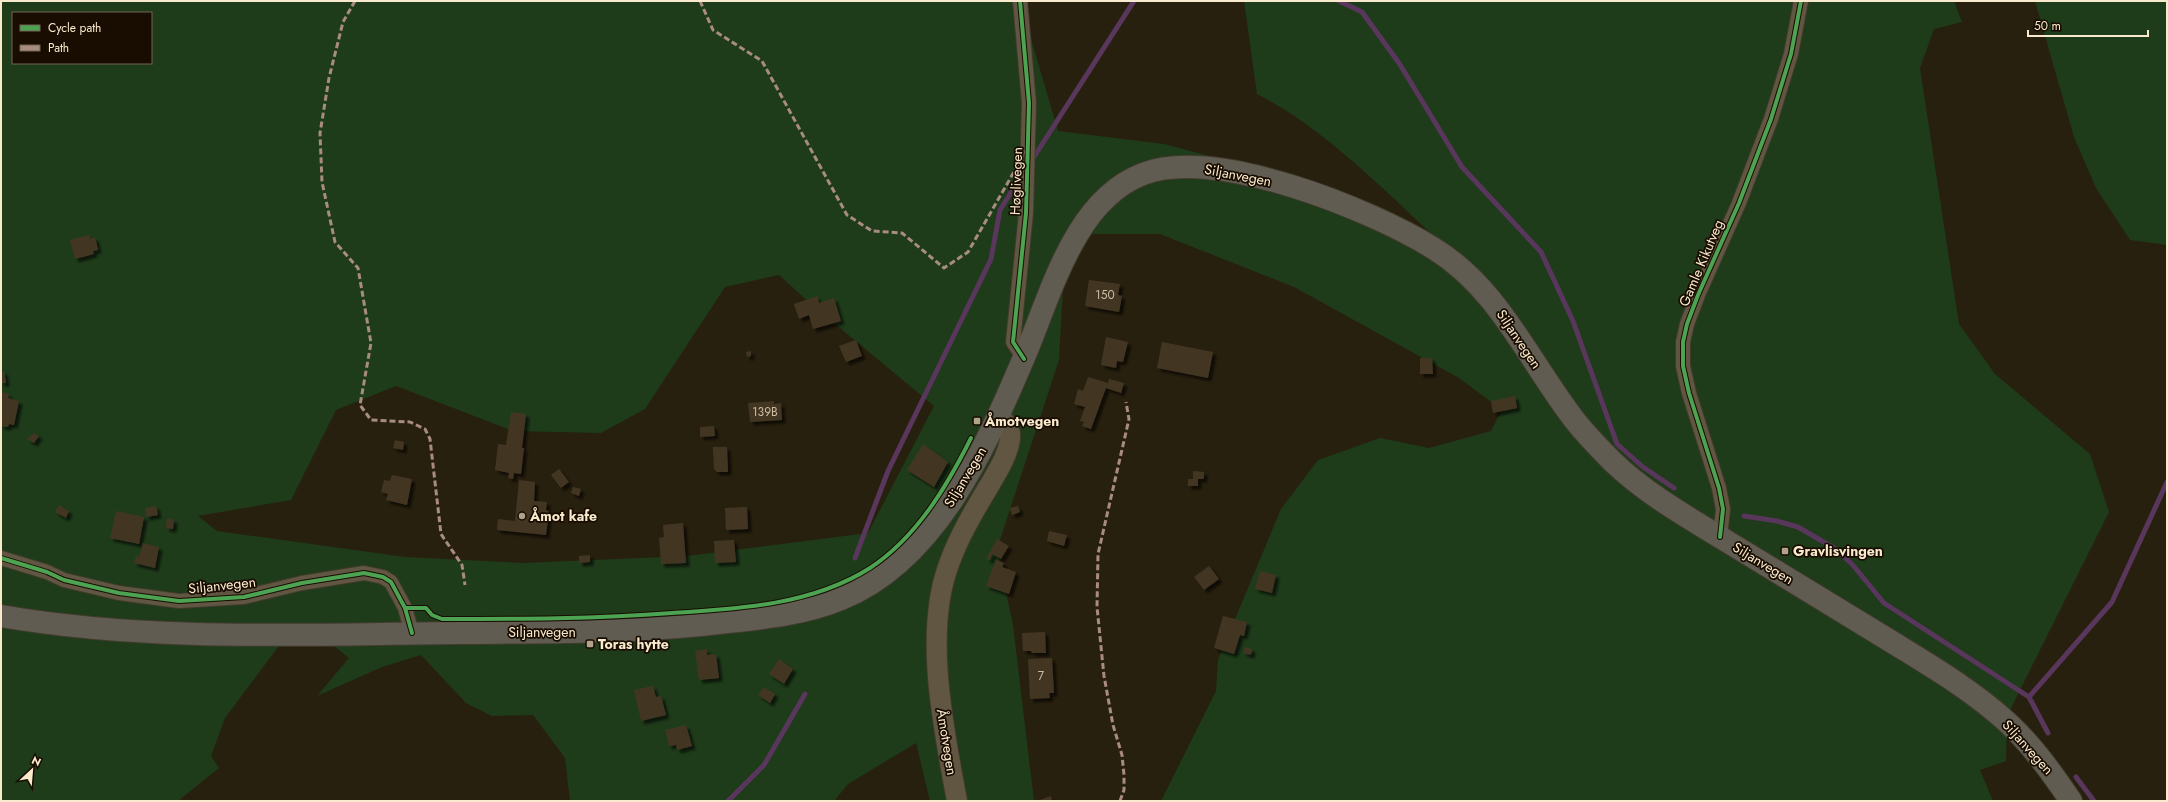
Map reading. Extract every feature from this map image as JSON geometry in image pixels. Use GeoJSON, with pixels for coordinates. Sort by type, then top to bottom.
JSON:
{"type":"FeatureCollection","features":[{"type":"Feature","properties":{"kind":"main road","name":"Siljanvegen"},"geometry":{"type":"LineString","coordinates":[[1,616],[76,627],[156,633],[261,635],[579,632],[706,625],[773,617],[814,608],[841,599],[858,592],[894,568],[926,536],[954,497],[998,416],[1024,359],[1066,255],[1086,220],[1114,190],[1139,175],[1174,166],[1223,170],[1259,177],[1360,211],[1408,233],[1452,261],[1474,280],[1491,300],[1570,414],[1607,457],[1641,486],[1720,537],[1932,666],[1983,701],[2034,749],[2071,801]]}},
{"type":"Feature","properties":{"kind":"main road","name":"Åmotvegen"},"geometry":{"type":"LineString","coordinates":[[956,801],[939,691],[937,664],[939,607],[948,565],[964,529],[996,473],[1008,447],[1010,434],[1009,430],[1004,421],[998,416]]}},
{"type":"Feature","properties":{"kind":"street","name":"Høglivegen"},"geometry":{"type":"LineString","coordinates":[[1020,1],[1029,103],[1026,206],[1013,342],[1024,359]]}},
{"type":"Feature","properties":{"kind":"street","name":"Gamle Kikutveg"},"geometry":{"type":"LineString","coordinates":[[1720,537],[1723,509],[1719,488],[1689,393],[1683,366],[1683,342],[1687,324],[1698,295],[1739,203],[1772,119],[1791,54],[1801,1]]}},
{"type":"Feature","properties":{"kind":"street","name":"Siljanvegen"},"geometry":{"type":"LineString","coordinates":[[1,558],[47,572],[64,580],[119,593],[179,601],[244,597],[348,574],[364,573],[383,577],[391,582],[405,608],[412,633]]}},
{"type":"Feature","properties":{"kind":"green space"},"geometry":{"type":"Polygon","coordinates":[[[1,1],[1020,1],[1058,131],[1164,144],[1255,168],[1452,253],[1359,167],[1334,146],[1309,126],[1257,94],[1244,1],[1954,1],[1962,22],[1934,29],[1920,68],[1959,324],[1995,374],[2090,454],[2109,512],[2007,716],[2006,761],[1980,770],[1993,801],[1161,801],[1216,691],[1218,660],[1281,509],[1318,460],[1380,438],[1429,448],[1491,431],[1502,410],[1459,378],[1294,287],[1160,234],[1066,234],[1059,360],[997,549],[1013,625],[1034,801],[930,801],[916,743],[848,784],[834,801],[570,801],[565,758],[533,715],[492,716],[466,703],[421,655],[382,667],[317,696],[349,658],[324,638],[281,643],[225,718],[211,756],[219,768],[178,801],[1,801],[1,1]],[[779,275],[725,287],[645,409],[601,433],[513,431],[396,386],[336,410],[291,500],[198,516],[217,531],[405,557],[523,563],[687,556],[868,533],[934,406],[811,304],[779,275]]]}},
{"type":"Feature","properties":{"kind":"green space"},"geometry":{"type":"Polygon","coordinates":[[[2035,1],[2167,1],[2167,245],[2130,240],[2096,188],[2074,137],[2035,1]]]}},
{"type":"Feature","properties":{"kind":"building"},"geometry":{"type":"Polygon","coordinates":[[[89,235],[90,239],[95,237],[98,250],[93,251],[94,254],[75,259],[70,240],[89,235]]]}},
{"type":"Feature","properties":{"kind":"building"},"geometry":{"type":"Polygon","coordinates":[[[1089,280],[1120,284],[1118,295],[1122,296],[1119,312],[1085,306],[1089,280]]]}},
{"type":"Feature","properties":{"kind":"building"},"geometry":{"type":"Polygon","coordinates":[[[817,296],[819,303],[834,298],[841,321],[813,329],[809,315],[799,319],[794,304],[817,296]]]}},
{"type":"Feature","properties":{"kind":"building"},"geometry":{"type":"Polygon","coordinates":[[[1106,337],[1128,342],[1123,362],[1117,361],[1116,368],[1101,365],[1106,337]]]}},
{"type":"Feature","properties":{"kind":"building"},"geometry":{"type":"Polygon","coordinates":[[[856,340],[862,356],[846,362],[839,346],[856,340]]]}},
{"type":"Feature","properties":{"kind":"building"},"geometry":{"type":"Polygon","coordinates":[[[1162,342],[1213,352],[1208,378],[1157,368],[1162,342]]]}},
{"type":"Feature","properties":{"kind":"building"},"geometry":{"type":"Polygon","coordinates":[[[751,351],[751,356],[747,357],[746,352],[751,351]]]}},
{"type":"Feature","properties":{"kind":"building"},"geometry":{"type":"Polygon","coordinates":[[[1420,358],[1432,358],[1433,374],[1420,374],[1420,358]]]}},
{"type":"Feature","properties":{"kind":"building"},"geometry":{"type":"Polygon","coordinates":[[[4,371],[6,383],[1,383],[1,372],[4,371]]]}},
{"type":"Feature","properties":{"kind":"building"},"geometry":{"type":"Polygon","coordinates":[[[1088,377],[1108,383],[1109,379],[1124,383],[1121,393],[1106,388],[1091,429],[1082,426],[1084,422],[1080,421],[1085,407],[1074,404],[1078,389],[1083,391],[1088,377]]]}},
{"type":"Feature","properties":{"kind":"building"},"geometry":{"type":"Polygon","coordinates":[[[1,392],[9,394],[8,398],[19,401],[14,425],[9,424],[8,427],[1,426],[1,392]]]}},
{"type":"Feature","properties":{"kind":"building"},"geometry":{"type":"Polygon","coordinates":[[[1515,396],[1517,408],[1493,413],[1491,401],[1515,396]]]}},
{"type":"Feature","properties":{"kind":"building"},"geometry":{"type":"Polygon","coordinates":[[[774,401],[774,404],[781,403],[782,420],[750,422],[748,403],[774,401]]]}},
{"type":"Feature","properties":{"kind":"building"},"geometry":{"type":"Polygon","coordinates":[[[511,412],[526,414],[521,474],[514,473],[513,479],[508,478],[509,473],[495,470],[498,444],[506,445],[511,412]]]}},
{"type":"Feature","properties":{"kind":"building"},"geometry":{"type":"Polygon","coordinates":[[[714,426],[715,436],[700,437],[700,427],[714,426]]]}},
{"type":"Feature","properties":{"kind":"building"},"geometry":{"type":"Polygon","coordinates":[[[34,433],[39,436],[34,443],[27,439],[34,433]]]}},
{"type":"Feature","properties":{"kind":"building"},"geometry":{"type":"Polygon","coordinates":[[[395,440],[404,442],[403,450],[393,448],[395,440]]]}},
{"type":"Feature","properties":{"kind":"building"},"geometry":{"type":"Polygon","coordinates":[[[923,444],[948,462],[934,487],[907,470],[923,444]]]}},
{"type":"Feature","properties":{"kind":"building"},"geometry":{"type":"Polygon","coordinates":[[[713,447],[727,447],[728,472],[717,472],[714,469],[713,447]]]}},
{"type":"Feature","properties":{"kind":"building"},"geometry":{"type":"Polygon","coordinates":[[[559,469],[569,482],[561,488],[551,475],[559,469]]]}},
{"type":"Feature","properties":{"kind":"building"},"geometry":{"type":"Polygon","coordinates":[[[1193,471],[1204,472],[1204,479],[1198,479],[1198,486],[1188,486],[1188,479],[1193,479],[1193,471]]]}},
{"type":"Feature","properties":{"kind":"building"},"geometry":{"type":"Polygon","coordinates":[[[392,475],[412,479],[407,505],[386,500],[388,494],[381,492],[384,480],[390,481],[392,475]]]}},
{"type":"Feature","properties":{"kind":"building"},"geometry":{"type":"Polygon","coordinates":[[[519,480],[535,482],[534,501],[547,502],[546,510],[549,511],[546,535],[497,530],[498,519],[515,521],[519,480]]]}},
{"type":"Feature","properties":{"kind":"building"},"geometry":{"type":"Polygon","coordinates":[[[573,487],[581,489],[579,496],[571,493],[573,487]]]}},
{"type":"Feature","properties":{"kind":"building"},"geometry":{"type":"Polygon","coordinates":[[[59,505],[69,511],[66,518],[55,512],[59,505]]]}},
{"type":"Feature","properties":{"kind":"building"},"geometry":{"type":"Polygon","coordinates":[[[156,506],[158,515],[146,517],[145,508],[156,506]]]}},
{"type":"Feature","properties":{"kind":"building"},"geometry":{"type":"Polygon","coordinates":[[[1018,506],[1020,512],[1012,515],[1010,508],[1018,506]]]}},
{"type":"Feature","properties":{"kind":"building"},"geometry":{"type":"Polygon","coordinates":[[[747,507],[748,529],[726,530],[725,508],[747,507]]]}},
{"type":"Feature","properties":{"kind":"building"},"geometry":{"type":"Polygon","coordinates":[[[116,511],[144,517],[139,544],[110,538],[116,511]]]}},
{"type":"Feature","properties":{"kind":"building"},"geometry":{"type":"Polygon","coordinates":[[[167,518],[174,520],[173,529],[166,528],[167,518]]]}},
{"type":"Feature","properties":{"kind":"building"},"geometry":{"type":"Polygon","coordinates":[[[683,523],[686,563],[661,564],[659,538],[664,537],[663,525],[683,523]]]}},
{"type":"Feature","properties":{"kind":"building"},"geometry":{"type":"Polygon","coordinates":[[[1049,531],[1067,535],[1064,546],[1047,541],[1049,531]]]}},
{"type":"Feature","properties":{"kind":"building"},"geometry":{"type":"Polygon","coordinates":[[[997,539],[1009,546],[1001,559],[992,554],[990,560],[986,559],[997,539]]]}},
{"type":"Feature","properties":{"kind":"building"},"geometry":{"type":"Polygon","coordinates":[[[734,540],[736,562],[715,563],[714,541],[734,540]]]}},
{"type":"Feature","properties":{"kind":"building"},"geometry":{"type":"Polygon","coordinates":[[[143,543],[159,547],[155,568],[134,563],[136,556],[139,557],[143,543]]]}},
{"type":"Feature","properties":{"kind":"building"},"geometry":{"type":"Polygon","coordinates":[[[590,555],[590,562],[579,563],[579,556],[590,555]]]}},
{"type":"Feature","properties":{"kind":"building"},"geometry":{"type":"Polygon","coordinates":[[[996,560],[1004,563],[1002,567],[1016,572],[1009,594],[986,586],[996,560]]]}},
{"type":"Feature","properties":{"kind":"building"},"geometry":{"type":"Polygon","coordinates":[[[1209,566],[1219,579],[1204,590],[1194,577],[1209,566]]]}},
{"type":"Feature","properties":{"kind":"building"},"geometry":{"type":"Polygon","coordinates":[[[1260,571],[1276,575],[1272,593],[1255,589],[1260,571]]]}},
{"type":"Feature","properties":{"kind":"building"},"geometry":{"type":"Polygon","coordinates":[[[1223,616],[1247,622],[1244,636],[1240,635],[1234,654],[1214,648],[1223,616]]]}},
{"type":"Feature","properties":{"kind":"building"},"geometry":{"type":"Polygon","coordinates":[[[1045,632],[1046,653],[1032,653],[1031,651],[1023,651],[1022,633],[1045,632]]]}},
{"type":"Feature","properties":{"kind":"building"},"geometry":{"type":"Polygon","coordinates":[[[1245,647],[1252,649],[1251,655],[1243,653],[1245,647]]]}},
{"type":"Feature","properties":{"kind":"building"},"geometry":{"type":"Polygon","coordinates":[[[707,649],[707,655],[716,654],[719,678],[699,680],[695,651],[707,649]]]}},
{"type":"Feature","properties":{"kind":"building"},"geometry":{"type":"Polygon","coordinates":[[[1052,658],[1054,693],[1049,693],[1050,698],[1030,699],[1028,659],[1052,658]]]}},
{"type":"Feature","properties":{"kind":"building"},"geometry":{"type":"Polygon","coordinates":[[[779,659],[793,669],[784,684],[769,674],[779,659]]]}},
{"type":"Feature","properties":{"kind":"building"},"geometry":{"type":"Polygon","coordinates":[[[653,686],[656,697],[661,696],[666,715],[641,721],[634,690],[653,686]]]}},
{"type":"Feature","properties":{"kind":"building"},"geometry":{"type":"Polygon","coordinates":[[[764,687],[775,694],[770,703],[758,695],[764,687]]]}},
{"type":"Feature","properties":{"kind":"building"},"geometry":{"type":"Polygon","coordinates":[[[686,725],[692,746],[677,750],[676,745],[669,746],[665,730],[686,725]]]}},
{"type":"Feature","properties":{"kind":"building"},"geometry":{"type":"Polygon","coordinates":[[[1051,796],[1052,801],[1037,801],[1051,796]]]}},
{"type":"Feature","properties":{"kind":"waterway"},"geometry":{"type":"LineString","coordinates":[[1032,160],[1134,1]]}},
{"type":"Feature","properties":{"kind":"waterway"},"geometry":{"type":"LineString","coordinates":[[1339,1],[1362,12],[1399,63],[1462,167],[1541,252],[1573,321],[1617,444],[1643,467],[1674,488]]}},
{"type":"Feature","properties":{"kind":"waterway"},"geometry":{"type":"LineString","coordinates":[[855,558],[888,471],[991,259],[1000,210],[1023,173]]}},
{"type":"Feature","properties":{"kind":"waterway"},"geometry":{"type":"LineString","coordinates":[[2029,697],[2112,602],[2167,482]]}},
{"type":"Feature","properties":{"kind":"waterway"},"geometry":{"type":"LineString","coordinates":[[1744,516],[1777,521],[1798,527],[1834,548],[1852,564],[1884,603],[2029,697],[2048,733]]}},
{"type":"Feature","properties":{"kind":"waterway"},"geometry":{"type":"LineString","coordinates":[[728,801],[764,765],[805,694]]}},
{"type":"Feature","properties":{"kind":"waterway"},"geometry":{"type":"LineString","coordinates":[[2076,777],[2094,801]]}},
{"type":"Feature","properties":{"kind":"marked path"},"geometry":{"type":"LineString","coordinates":[[355,1],[343,22],[329,78],[320,133],[322,182],[335,242],[358,268],[371,343],[360,405],[371,420],[410,422],[425,429],[430,439],[441,534],[462,565],[465,585]]}},
{"type":"Feature","properties":{"kind":"marked path"},"geometry":{"type":"LineString","coordinates":[[700,1],[713,30],[762,61],[847,215],[872,231],[902,233],[944,268],[968,252],[1026,151]]}},
{"type":"Feature","properties":{"kind":"marked path"},"geometry":{"type":"LineString","coordinates":[[1120,801],[1124,790],[1122,755],[1113,725],[1104,676],[1097,607],[1098,554],[1129,419],[1126,402]]}},
{"type":"Feature","properties":{"kind":"cycle path"},"geometry":{"type":"LineString","coordinates":[[1020,1],[1029,103],[1026,213],[1013,342],[1024,359]]}},
{"type":"Feature","properties":{"kind":"cycle path"},"geometry":{"type":"LineString","coordinates":[[1720,537],[1723,509],[1719,488],[1689,393],[1683,366],[1683,342],[1687,324],[1698,295],[1739,203],[1771,119],[1791,54],[1801,1]]}},
{"type":"Feature","properties":{"kind":"cycle path"},"geometry":{"type":"LineString","coordinates":[[405,608],[426,608],[432,615],[442,619],[585,618],[748,607],[774,603],[824,590],[848,580],[870,568],[902,541],[916,526],[941,492],[971,438]]}},
{"type":"Feature","properties":{"kind":"cycle path"},"geometry":{"type":"LineString","coordinates":[[1,558],[47,572],[64,580],[119,593],[179,601],[244,597],[302,583],[364,573],[383,577],[391,582],[405,608],[412,633]]}},
{"type":"Feature","properties":{"kind":"place","name":"Åmotvegen"},"geometry":{"type":"Point","coordinates":[977,421]}},
{"type":"Feature","properties":{"kind":"place","name":"Åmot kafe"},"geometry":{"type":"Point","coordinates":[522,516]}},
{"type":"Feature","properties":{"kind":"place","name":"Gravlisvingen"},"geometry":{"type":"Point","coordinates":[1785,551]}},
{"type":"Feature","properties":{"kind":"place","name":"Toras hytte"},"geometry":{"type":"Point","coordinates":[590,644]}}]}
